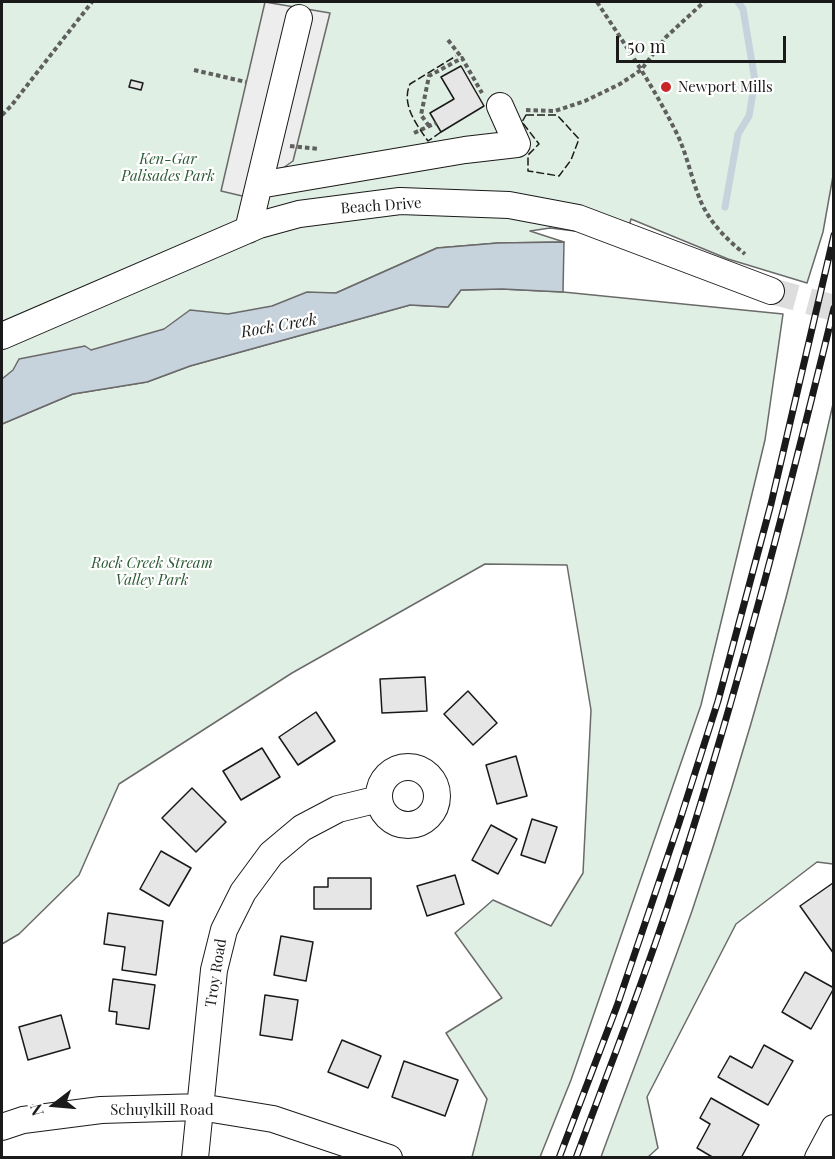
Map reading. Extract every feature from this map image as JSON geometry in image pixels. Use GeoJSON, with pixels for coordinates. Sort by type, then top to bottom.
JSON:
{"type":"FeatureCollection","features":[{"type":"Feature","properties":{"kind":"street"},"geometry":{"type":"LineString","coordinates":[[248,230],[299,18]]}},
{"type":"Feature","properties":{"kind":"street"},"geometry":{"type":"LineString","coordinates":[[258,185],[465,150],[517,144],[502,104]]}},
{"type":"Feature","properties":{"kind":"street","name":"Beach Drive"},"geometry":{"type":"LineString","coordinates":[[2,336],[248,230],[299,214],[400,201],[509,205],[578,218],[771,291]]}},
{"type":"Feature","properties":{"kind":"street","name":"Troy Road"},"geometry":{"type":"LineString","coordinates":[[195,1158],[214,970],[224,930],[243,892],[271,854],[302,828],[338,808],[379,799]]}},
{"type":"Feature","properties":{"kind":"street","name":"Schuylkill Road"},"geometry":{"type":"LineString","coordinates":[[2,1126],[23,1120],[100,1110],[200,1107],[273,1119],[389,1158]]}},
{"type":"Feature","properties":{"kind":"street"},"geometry":{"type":"LineString","coordinates":[[818,1158],[834,1128]]}},
{"type":"Feature","properties":{"kind":"path"},"geometry":{"type":"LineString","coordinates":[[2,115],[93,2]]}},
{"type":"Feature","properties":{"kind":"path"},"geometry":{"type":"LineString","coordinates":[[597,2],[641,70],[682,143],[699,198],[708,215],[726,238],[754,260]]}},
{"type":"Feature","properties":{"kind":"path"},"geometry":{"type":"LineString","coordinates":[[448,40],[502,104],[555,111],[585,101],[620,84],[641,70],[666,37],[704,2]]}},
{"type":"Feature","properties":{"kind":"path"},"geometry":{"type":"LineString","coordinates":[[429,126],[421,115],[429,76],[462,58]]}},
{"type":"Feature","properties":{"kind":"path"},"geometry":{"type":"LineString","coordinates":[[194,70],[246,82]]}},
{"type":"Feature","properties":{"kind":"green space","name":"Ken-Gar Palisades Park"},"geometry":{"type":"Polygon","coordinates":[[[2,2],[833,2],[833,176],[823,232],[807,283],[728,259],[631,219],[626,237],[550,228],[530,231],[564,242],[498,243],[437,248],[336,293],[311,293],[2,408],[2,2]]]}},
{"type":"Feature","properties":{"kind":"green space","name":"Rock Creek Stream Valley Park"},"geometry":{"type":"Polygon","coordinates":[[[502,289],[563,292],[783,314],[765,440],[701,705],[571,1080],[540,1157],[472,1157],[487,1099],[446,1033],[502,998],[455,933],[493,900],[551,926],[583,873],[591,710],[567,565],[485,564],[292,673],[119,784],[79,875],[19,934],[2,944],[2,424],[73,394],[147,382],[190,366],[410,305],[448,307],[461,290],[502,289]]]}},
{"type":"Feature","properties":{"kind":"green space"},"geometry":{"type":"Polygon","coordinates":[[[833,404],[833,864],[817,862],[736,924],[647,1097],[658,1148],[648,1157],[601,1157],[713,849],[786,596],[833,404]]]}},
{"type":"Feature","properties":{"kind":"shaded area"},"geometry":{"type":"Polygon","coordinates":[[[265,2],[330,13],[293,161],[259,185],[255,199],[221,191],[265,2]]]}},
{"type":"Feature","properties":{"kind":"water","name":"Rock Creek"},"geometry":{"type":"Polygon","coordinates":[[[564,242],[563,292],[502,289],[461,290],[448,307],[410,305],[190,366],[147,382],[73,394],[2,424],[2,379],[13,370],[19,359],[85,346],[91,350],[164,329],[190,310],[228,314],[272,306],[307,292],[336,293],[437,248],[498,243],[564,242]]]}},
{"type":"Feature","properties":{"kind":"building"},"geometry":{"type":"Polygon","coordinates":[[[461,66],[484,106],[441,132],[430,113],[454,99],[441,77],[461,66]]]}},
{"type":"Feature","properties":{"kind":"building"},"geometry":{"type":"Polygon","coordinates":[[[131,80],[143,83],[141,90],[129,87],[131,80]]]}},
{"type":"Feature","properties":{"kind":"building"},"geometry":{"type":"Polygon","coordinates":[[[425,677],[427,711],[382,713],[380,679],[425,677]]]}},
{"type":"Feature","properties":{"kind":"building"},"geometry":{"type":"Polygon","coordinates":[[[468,691],[497,723],[473,745],[444,714],[468,691]]]}},
{"type":"Feature","properties":{"kind":"building"},"geometry":{"type":"Polygon","coordinates":[[[316,712],[335,741],[298,765],[279,737],[316,712]]]}},
{"type":"Feature","properties":{"kind":"building"},"geometry":{"type":"Polygon","coordinates":[[[262,748],[280,777],[241,800],[223,771],[262,748]]]}},
{"type":"Feature","properties":{"kind":"building"},"geometry":{"type":"Polygon","coordinates":[[[516,756],[527,796],[497,804],[486,765],[516,756]]]}},
{"type":"Feature","properties":{"kind":"building"},"geometry":{"type":"Polygon","coordinates":[[[192,788],[226,822],[196,852],[162,818],[192,788]]]}},
{"type":"Feature","properties":{"kind":"building"},"geometry":{"type":"Polygon","coordinates":[[[532,819],[557,827],[545,863],[521,855],[532,819]]]}},
{"type":"Feature","properties":{"kind":"building"},"geometry":{"type":"Polygon","coordinates":[[[491,825],[517,839],[498,874],[472,860],[491,825]]]}},
{"type":"Feature","properties":{"kind":"building"},"geometry":{"type":"Polygon","coordinates":[[[161,851],[191,868],[169,906],[140,889],[161,851]]]}},
{"type":"Feature","properties":{"kind":"building"},"geometry":{"type":"Polygon","coordinates":[[[455,875],[464,904],[427,916],[417,886],[455,875]]]}},
{"type":"Feature","properties":{"kind":"building"},"geometry":{"type":"Polygon","coordinates":[[[328,878],[371,878],[371,909],[314,909],[314,887],[328,887],[328,878]]]}},
{"type":"Feature","properties":{"kind":"building"},"geometry":{"type":"Polygon","coordinates":[[[834,884],[834,954],[800,906],[834,884]]]}},
{"type":"Feature","properties":{"kind":"building"},"geometry":{"type":"Polygon","coordinates":[[[108,913],[163,921],[156,975],[122,970],[125,947],[104,944],[108,913]]]}},
{"type":"Feature","properties":{"kind":"building"},"geometry":{"type":"Polygon","coordinates":[[[281,936],[313,942],[306,981],[274,975],[281,936]]]}},
{"type":"Feature","properties":{"kind":"building"},"geometry":{"type":"Polygon","coordinates":[[[805,972],[834,988],[811,1029],[782,1012],[805,972]]]}},
{"type":"Feature","properties":{"kind":"building"},"geometry":{"type":"Polygon","coordinates":[[[113,979],[155,985],[149,1029],[116,1024],[117,1012],[109,1011],[113,979]]]}},
{"type":"Feature","properties":{"kind":"building"},"geometry":{"type":"Polygon","coordinates":[[[265,995],[298,1000],[292,1040],[260,1035],[265,995]]]}},
{"type":"Feature","properties":{"kind":"building"},"geometry":{"type":"Polygon","coordinates":[[[61,1015],[70,1048],[28,1060],[19,1027],[61,1015]]]}},
{"type":"Feature","properties":{"kind":"building"},"geometry":{"type":"Polygon","coordinates":[[[342,1040],[381,1056],[368,1088],[328,1072],[342,1040]]]}},
{"type":"Feature","properties":{"kind":"building"},"geometry":{"type":"Polygon","coordinates":[[[764,1045],[793,1061],[768,1105],[718,1077],[730,1056],[752,1068],[764,1045]]]}},
{"type":"Feature","properties":{"kind":"building"},"geometry":{"type":"Polygon","coordinates":[[[404,1061],[458,1080],[445,1116],[392,1097],[404,1061]]]}},
{"type":"Feature","properties":{"kind":"building"},"geometry":{"type":"Polygon","coordinates":[[[711,1098],[759,1125],[741,1158],[714,1158],[697,1148],[710,1124],[700,1118],[711,1098]]]}},
{"type":"Feature","properties":{"kind":"waterway"},"geometry":{"type":"LineString","coordinates":[[725,207],[738,134],[749,116],[755,81],[743,9],[738,2]]}},
{"type":"Feature","properties":{"kind":"tunnel"},"geometry":{"type":"LineString","coordinates":[[771,291],[834,308]]}},
{"type":"Feature","properties":{"kind":"railway"},"geometry":{"type":"LineString","coordinates":[[559,1158],[617,1006],[718,701],[771,504],[834,235]]}},
{"type":"Feature","properties":{"kind":"railway"},"geometry":{"type":"LineString","coordinates":[[576,1158],[635,1001],[692,832],[777,534],[834,308]]}},
{"type":"Feature","properties":{"kind":"fence"},"geometry":{"type":"LineString","coordinates":[[441,132],[428,141],[411,114],[407,99],[408,91],[410,84],[456,56]]}},
{"type":"Feature","properties":{"kind":"fence"},"geometry":{"type":"LineString","coordinates":[[526,115],[557,115],[579,139],[571,160],[559,176],[528,171],[528,155],[539,144],[522,122],[526,115]]}},
{"type":"Feature","properties":{"kind":"place","name":"Newport Mills"},"geometry":{"type":"Point","coordinates":[666,87]}}]}
